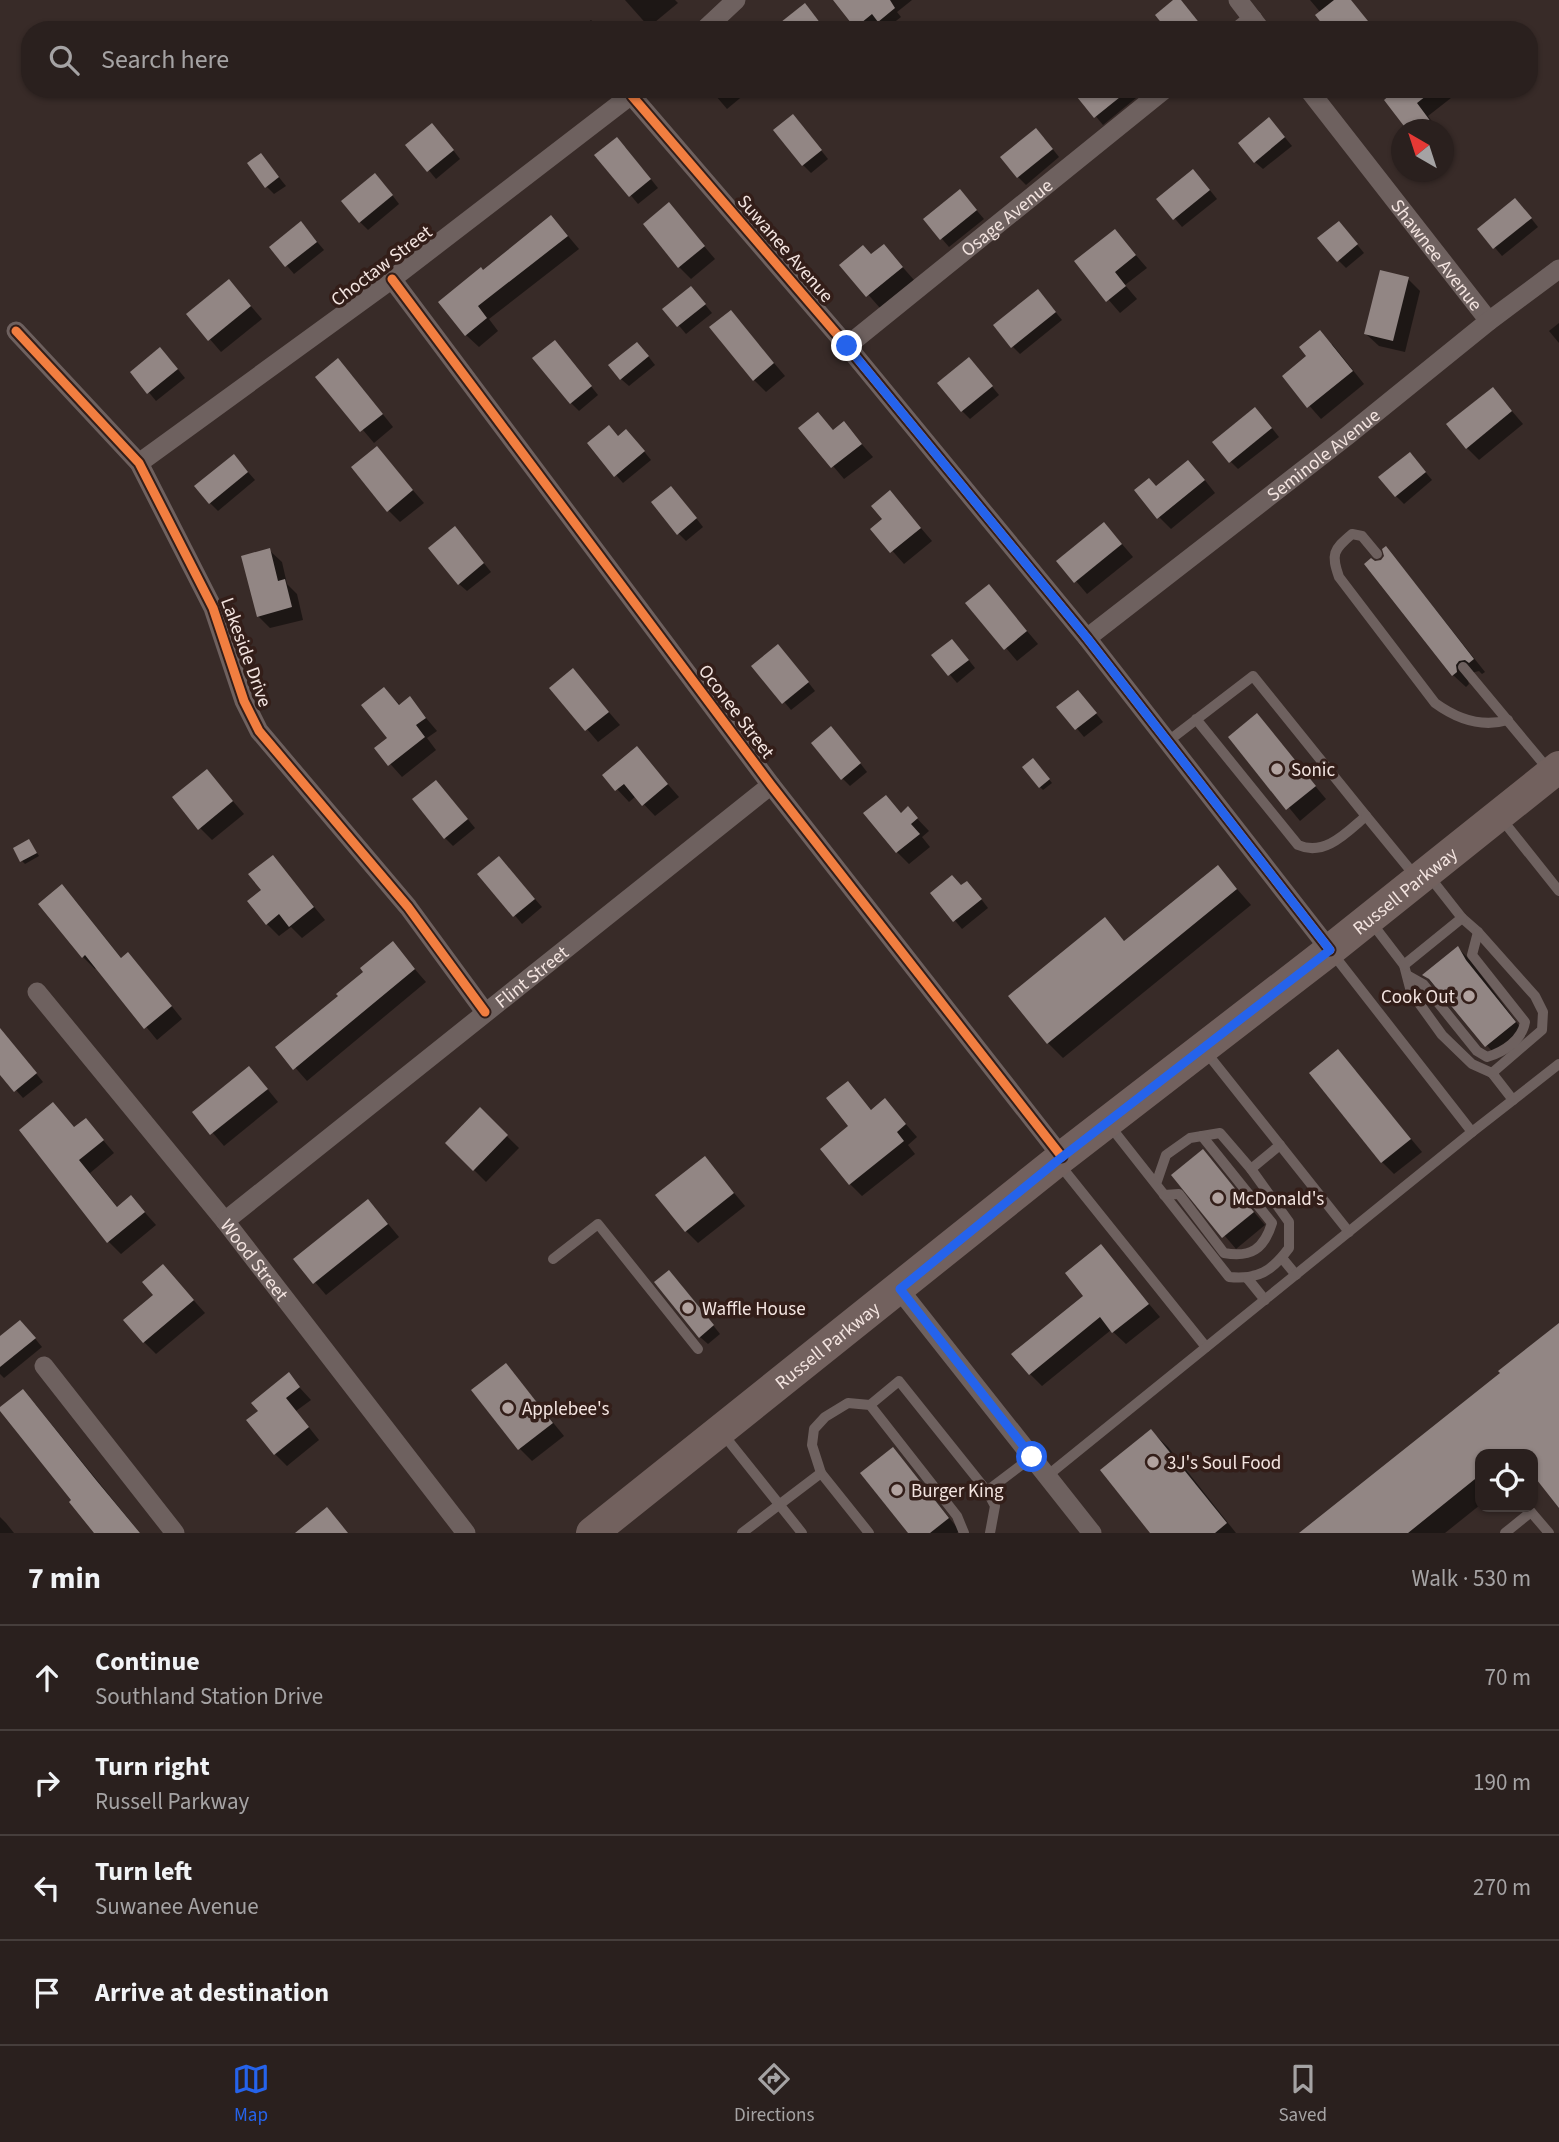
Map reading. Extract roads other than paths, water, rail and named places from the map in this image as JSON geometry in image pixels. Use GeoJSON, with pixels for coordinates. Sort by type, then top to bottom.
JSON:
{"type":"FeatureCollection","features":[{"type":"Feature","properties":{"kind":"main road","name":"Russell Parkway"},"geometry":{"type":"LineString","coordinates":[[592,1533],[1060,1159],[1330,950],[1555,770]]}},
{"type":"Feature","properties":{"kind":"street"},"geometry":{"type":"LineString","coordinates":[[714,21],[736,0]]}},
{"type":"Feature","properties":{"kind":"street"},"geometry":{"type":"LineString","coordinates":[[1238,0],[1248,21]]}},
{"type":"Feature","properties":{"kind":"street","name":"Choctaw Street"},"geometry":{"type":"LineString","coordinates":[[139,463],[392,279],[629,98]]}},
{"type":"Feature","properties":{"kind":"street","name":"Suwanee Avenue"},"geometry":{"type":"LineString","coordinates":[[640,98],[1087,638],[1330,950]]}},
{"type":"Feature","properties":{"kind":"street","name":"Osage Avenue"},"geometry":{"type":"LineString","coordinates":[[847,346],[1154,98]]}},
{"type":"Feature","properties":{"kind":"street","name":"Shawnee Avenue"},"geometry":{"type":"LineString","coordinates":[[1315,98],[1489,321]]}},
{"type":"Feature","properties":{"kind":"street","name":"Seminole Avenue"},"geometry":{"type":"LineString","coordinates":[[1087,638],[1348,436],[1489,321],[1559,269]]}},
{"type":"Feature","properties":{"kind":"street","name":"Oconee Street"},"geometry":{"type":"LineString","coordinates":[[392,279],[771,785],[1060,1159]]}},
{"type":"Feature","properties":{"kind":"street","name":"Lakeside Drive"},"geometry":{"type":"LineString","coordinates":[[16,331],[139,463],[213,608],[244,701],[259,731],[408,907],[485,1012]]}},
{"type":"Feature","properties":{"kind":"street","name":"Flint Street"},"geometry":{"type":"LineString","coordinates":[[225,1221],[771,785]]}},
{"type":"Feature","properties":{"kind":"street","name":"Wood Street"},"geometry":{"type":"LineString","coordinates":[[37,992],[225,1221],[466,1533]]}},
{"type":"Feature","properties":{"kind":"street"},"geometry":{"type":"LineString","coordinates":[[900,1289],[1092,1533]]}},
{"type":"Feature","properties":{"kind":"street"},"geometry":{"type":"LineString","coordinates":[[44,1366],[175,1533]]}},
{"type":"Feature","properties":{"kind":"lane"},"geometry":{"type":"LineString","coordinates":[[1377,554],[1362,536],[1352,534],[1337,546],[1334,554],[1339,577],[1435,702],[1451,714],[1469,721],[1494,724],[1508,720]]}},
{"type":"Feature","properties":{"kind":"lane"},"geometry":{"type":"LineString","coordinates":[[1463,667],[1555,770]]}},
{"type":"Feature","properties":{"kind":"lane"},"geometry":{"type":"LineString","coordinates":[[1167,742],[1253,676],[1366,816],[1478,932],[1535,996],[1543,1012],[1542,1030],[1492,1073]]}},
{"type":"Feature","properties":{"kind":"lane"},"geometry":{"type":"LineString","coordinates":[[1196,719],[1298,845],[1319,849],[1334,842],[1366,816]]}},
{"type":"Feature","properties":{"kind":"lane"},"geometry":{"type":"LineString","coordinates":[[1499,816],[1559,891]]}},
{"type":"Feature","properties":{"kind":"lane"},"geometry":{"type":"LineString","coordinates":[[1406,970],[1462,918]]}},
{"type":"Feature","properties":{"kind":"lane"},"geometry":{"type":"LineString","coordinates":[[1369,919],[1406,970],[1423,984],[1477,1051],[1487,1057],[1501,1053],[1523,1033],[1525,1022],[1472,955],[1478,932]]}},
{"type":"Feature","properties":{"kind":"lane"},"geometry":{"type":"LineString","coordinates":[[1330,950],[1472,1132]]}},
{"type":"Feature","properties":{"kind":"lane"},"geometry":{"type":"LineString","coordinates":[[1406,970],[1411,992],[1442,1035],[1472,1064],[1492,1073],[1513,1100]]}},
{"type":"Feature","properties":{"kind":"lane"},"geometry":{"type":"LineString","coordinates":[[1203,1049],[1349,1232]]}},
{"type":"Feature","properties":{"kind":"lane"},"geometry":{"type":"LineString","coordinates":[[1047,1476],[1559,1064]]}},
{"type":"Feature","properties":{"kind":"lane"},"geometry":{"type":"LineString","coordinates":[[1107,1123],[1229,1277],[1248,1279],[1271,1269],[1289,1248],[1289,1222],[1251,1169],[1220,1133],[1190,1138],[1166,1155],[1156,1184]]}},
{"type":"Feature","properties":{"kind":"lane"},"geometry":{"type":"LineString","coordinates":[[1164,1195],[1179,1194],[1224,1253],[1236,1255],[1256,1250],[1267,1239],[1272,1223],[1202,1136]]}},
{"type":"Feature","properties":{"kind":"lane"},"geometry":{"type":"LineString","coordinates":[[1251,1169],[1280,1146]]}},
{"type":"Feature","properties":{"kind":"lane"},"geometry":{"type":"LineString","coordinates":[[1060,1159],[1206,1347]]}},
{"type":"Feature","properties":{"kind":"lane"},"geometry":{"type":"LineString","coordinates":[[553,1259],[598,1224],[698,1349]]}},
{"type":"Feature","properties":{"kind":"lane"},"geometry":{"type":"LineString","coordinates":[[1282,1258],[1296,1275]]}},
{"type":"Feature","properties":{"kind":"lane"},"geometry":{"type":"LineString","coordinates":[[1248,1279],[1265,1300]]}},
{"type":"Feature","properties":{"kind":"lane"},"geometry":{"type":"LineString","coordinates":[[869,1533],[821,1473],[812,1445],[814,1429],[825,1417],[848,1403],[870,1405],[899,1381],[987,1491],[995,1506],[990,1533]]}},
{"type":"Feature","properties":{"kind":"lane"},"geometry":{"type":"LineString","coordinates":[[870,1405],[957,1516],[964,1533]]}},
{"type":"Feature","properties":{"kind":"lane"},"geometry":{"type":"LineString","coordinates":[[721,1431],[802,1533]]}},
{"type":"Feature","properties":{"kind":"lane"},"geometry":{"type":"LineString","coordinates":[[987,1491],[1032,1457]]}},
{"type":"Feature","properties":{"kind":"lane"},"geometry":{"type":"LineString","coordinates":[[742,1533],[821,1473]]}},
{"type":"Feature","properties":{"kind":"lane"},"geometry":{"type":"LineString","coordinates":[[1504,1533],[1526,1512]]}},
{"type":"Feature","properties":{"kind":"lane"},"geometry":{"type":"LineString","coordinates":[[1532,1512],[1549,1533]]}},
{"type":"Feature","properties":{"kind":"lane"},"geometry":{"type":"LineString","coordinates":[[953,1533],[957,1516]]}},
{"type":"Feature","properties":{"kind":"place","name":"Sonic"},"geometry":{"type":"Point","coordinates":[1277,769]}},
{"type":"Feature","properties":{"kind":"place","name":"Cook Out"},"geometry":{"type":"Point","coordinates":[1469,996]}},
{"type":"Feature","properties":{"kind":"place","name":"McDonald's"},"geometry":{"type":"Point","coordinates":[1218,1198]}},
{"type":"Feature","properties":{"kind":"place","name":"Waffle House"},"geometry":{"type":"Point","coordinates":[688,1308]}},
{"type":"Feature","properties":{"kind":"place","name":"Applebee's"},"geometry":{"type":"Point","coordinates":[508,1408]}},
{"type":"Feature","properties":{"kind":"place","name":"3J's Soul Food"},"geometry":{"type":"Point","coordinates":[1153,1462]}},
{"type":"Feature","properties":{"kind":"place","name":"Burger King"},"geometry":{"type":"Point","coordinates":[897,1490]}}]}
